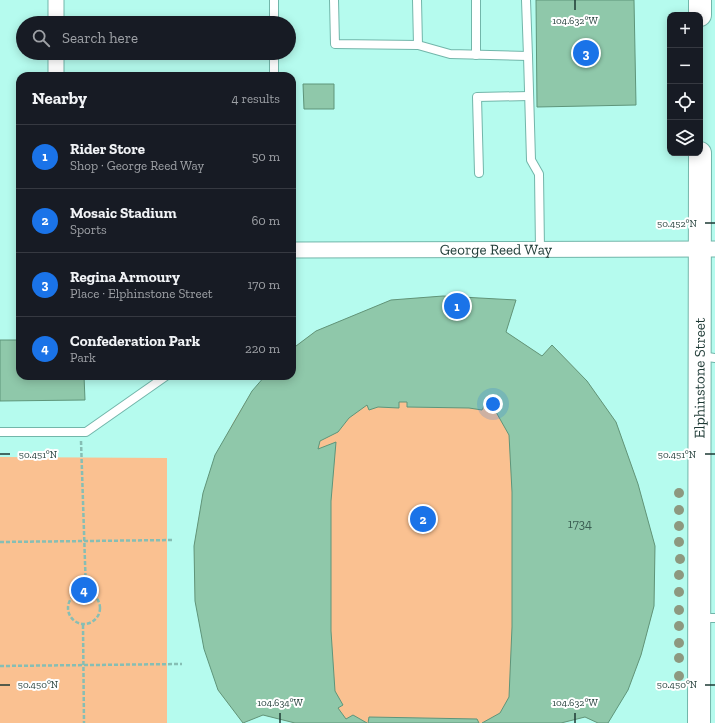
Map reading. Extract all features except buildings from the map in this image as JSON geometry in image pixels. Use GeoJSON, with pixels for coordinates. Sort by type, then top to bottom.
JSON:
{"type":"FeatureCollection","features":[{"type":"Feature","properties":{"kind":"street"},"geometry":{"type":"LineString","coordinates":[[56,0],[56,16]]}},
{"type":"Feature","properties":{"kind":"street"},"geometry":{"type":"LineString","coordinates":[[700,0],[700,12]]}},
{"type":"Feature","properties":{"kind":"street"},"geometry":{"type":"LineString","coordinates":[[56,60],[56,72]]}},
{"type":"Feature","properties":{"kind":"street","name":"Elphinstone Street"},"geometry":{"type":"LineString","coordinates":[[699,723],[707,618],[708,357],[707,249],[700,156]]}},
{"type":"Feature","properties":{"kind":"street","name":"George Reed Way"},"geometry":{"type":"LineString","coordinates":[[296,250],[707,249]]}},
{"type":"Feature","properties":{"kind":"lane"},"geometry":{"type":"LineString","coordinates":[[274,0],[274,16]]}},
{"type":"Feature","properties":{"kind":"lane"},"geometry":{"type":"LineString","coordinates":[[334,0],[335,44],[418,45],[450,54],[528,56]]}},
{"type":"Feature","properties":{"kind":"lane"},"geometry":{"type":"LineString","coordinates":[[417,0],[418,45]]}},
{"type":"Feature","properties":{"kind":"lane"},"geometry":{"type":"LineString","coordinates":[[476,0],[476,55]]}},
{"type":"Feature","properties":{"kind":"lane"},"geometry":{"type":"LineString","coordinates":[[526,0],[531,160],[539,174],[540,250]]}},
{"type":"Feature","properties":{"kind":"lane"},"geometry":{"type":"LineString","coordinates":[[274,60],[274,72]]}},
{"type":"Feature","properties":{"kind":"lane"},"geometry":{"type":"LineString","coordinates":[[479,174],[477,97],[529,96]]}},
{"type":"Feature","properties":{"kind":"lane"},"geometry":{"type":"LineString","coordinates":[[0,432],[86,432],[160,380]]}},
{"type":"Feature","properties":{"kind":"path"},"geometry":{"type":"LineString","coordinates":[[81,432],[86,592]]}},
{"type":"Feature","properties":{"kind":"path"},"geometry":{"type":"LineString","coordinates":[[0,542],[174,540]]}},
{"type":"Feature","properties":{"kind":"path"},"geometry":{"type":"LineString","coordinates":[[86,592],[97,598],[100,610],[95,621],[83,624],[72,619],[68,607],[74,596],[86,592]]}},
{"type":"Feature","properties":{"kind":"path"},"geometry":{"type":"LineString","coordinates":[[83,624],[84,723]]}},
{"type":"Feature","properties":{"kind":"path"},"geometry":{"type":"LineString","coordinates":[[0,666],[182,664]]}},
{"type":"Feature","properties":{"kind":"shaded area"},"geometry":{"type":"Polygon","coordinates":[[[443,296],[516,300],[506,332],[542,356],[552,345],[587,381],[616,422],[638,484],[655,546],[654,606],[641,655],[628,690],[598,723],[585,717],[561,723],[295,723],[263,715],[243,723],[218,690],[195,601],[194,546],[203,493],[216,455],[252,391],[281,380],[296,380],[296,346],[316,331],[391,300],[443,296]]]}},
{"type":"Feature","properties":{"kind":"shaded area"},"geometry":{"type":"Polygon","coordinates":[[[0,457],[167,458],[167,723],[0,723],[0,457]]]}},
{"type":"Feature","properties":{"kind":"place","name":"Regina Armoury"},"geometry":{"type":"Point","coordinates":[586,53]}},
{"type":"Feature","properties":{"kind":"place","name":"Rider Store"},"geometry":{"type":"Point","coordinates":[457,306]}},
{"type":"Feature","properties":{"kind":"place","name":"Mosaic Stadium"},"geometry":{"type":"Point","coordinates":[423,519]}},
{"type":"Feature","properties":{"kind":"place","name":"Confederation Park"},"geometry":{"type":"Point","coordinates":[84,590]}}]}
